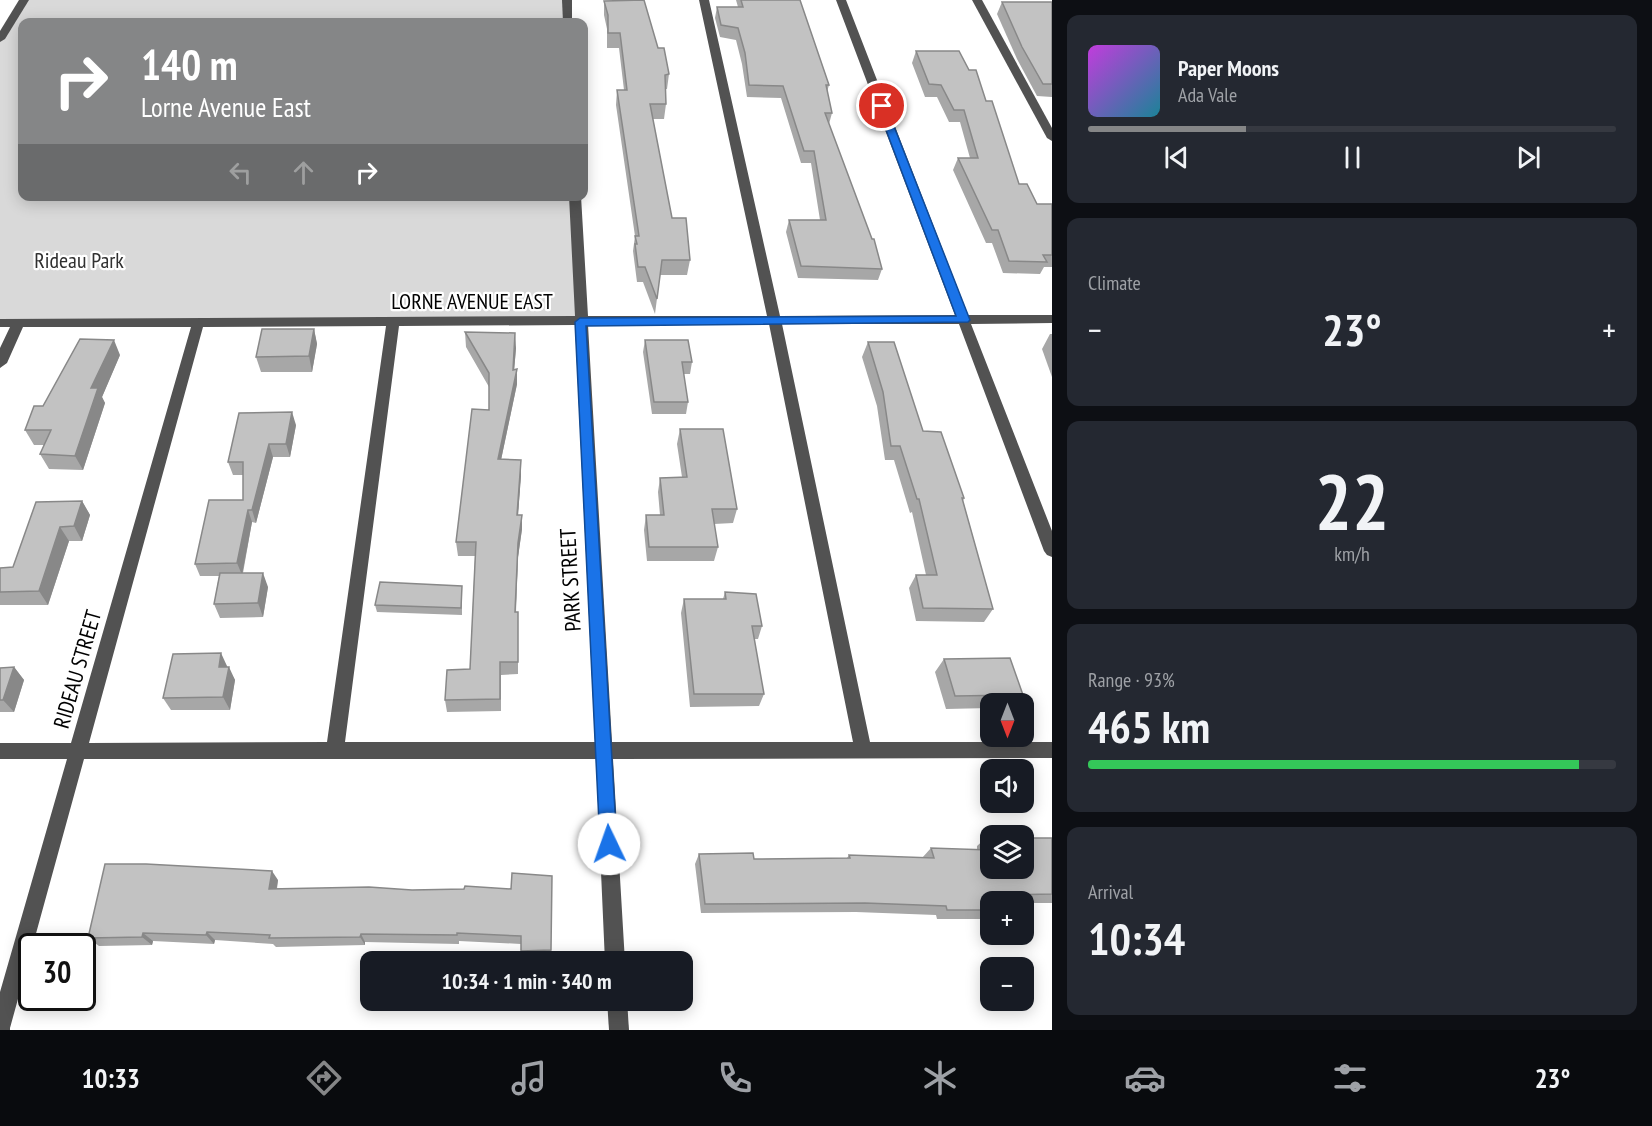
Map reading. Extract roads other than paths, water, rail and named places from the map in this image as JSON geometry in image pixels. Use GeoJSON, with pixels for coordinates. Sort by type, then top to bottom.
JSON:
{"type":"FeatureCollection","features":[{"type":"Feature","properties":{"kind":"street"},"geometry":{"type":"LineString","coordinates":[[0,39],[24,0]]}},
{"type":"Feature","properties":{"kind":"street"},"geometry":{"type":"LineString","coordinates":[[567,0],[568,18]]}},
{"type":"Feature","properties":{"kind":"street"},"geometry":{"type":"LineString","coordinates":[[704,0],[775,321],[863,749]]}},
{"type":"Feature","properties":{"kind":"street"},"geometry":{"type":"LineString","coordinates":[[841,0],[1052,551]]}},
{"type":"Feature","properties":{"kind":"street"},"geometry":{"type":"LineString","coordinates":[[977,0],[1052,138]]}},
{"type":"Feature","properties":{"kind":"street","name":"PARK STREET"},"geometry":{"type":"LineString","coordinates":[[575,201],[614,951]]}},
{"type":"Feature","properties":{"kind":"street","name":"LORNE AVENUE EAST"},"geometry":{"type":"LineString","coordinates":[[0,323],[1052,319]]}},
{"type":"Feature","properties":{"kind":"street"},"geometry":{"type":"LineString","coordinates":[[335,750],[393,322]]}},
{"type":"Feature","properties":{"kind":"street"},"geometry":{"type":"LineString","coordinates":[[0,363],[18,323]]}},
{"type":"Feature","properties":{"kind":"street","name":"RIDEAU STREET"},"geometry":{"type":"LineString","coordinates":[[0,1028],[198,323]]}},
{"type":"Feature","properties":{"kind":"street"},"geometry":{"type":"LineString","coordinates":[[0,751],[1052,750]]}},
{"type":"Feature","properties":{"kind":"street"},"geometry":{"type":"LineString","coordinates":[[618,1011],[619,1030]]}},
{"type":"Feature","properties":{"kind":"park label","name":"Rideau Park"},"geometry":{"type":"Point","coordinates":[79,260]}}]}
